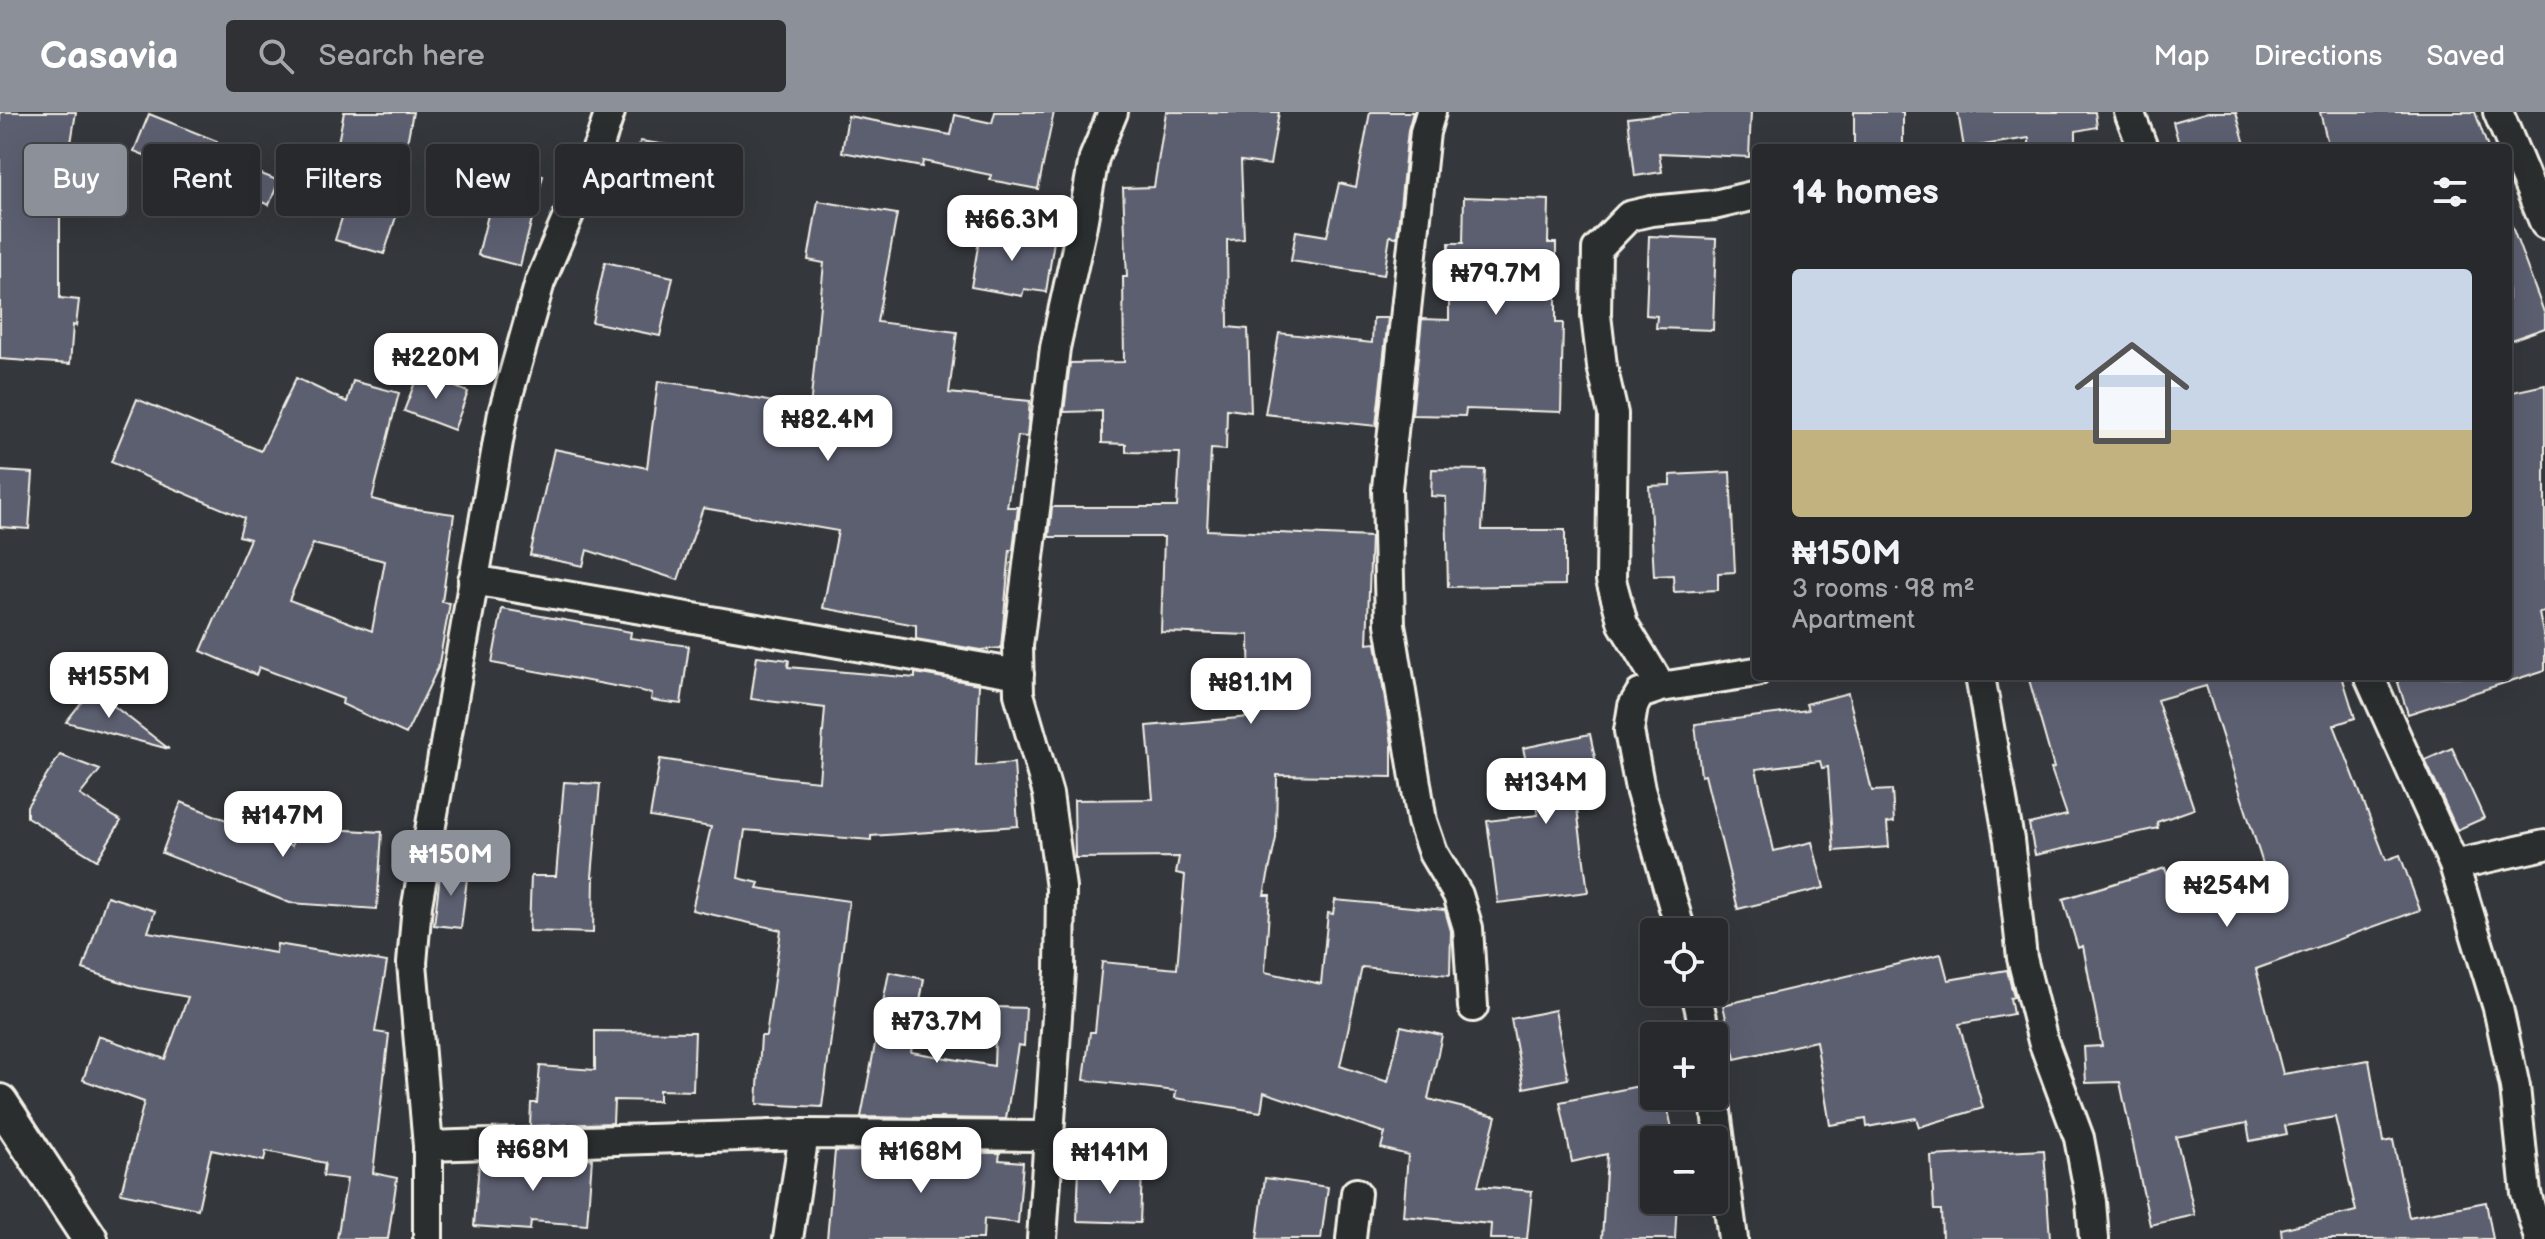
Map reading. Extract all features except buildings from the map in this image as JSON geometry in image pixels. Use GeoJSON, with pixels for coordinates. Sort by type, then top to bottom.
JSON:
{"type":"FeatureCollection","features":[{"type":"Feature","properties":{"kind":"street"},"geometry":{"type":"LineString","coordinates":[[428,1239],[428,1146],[412,963],[416,919],[503,413],[540,282],[610,112]]}},
{"type":"Feature","properties":{"kind":"street"},"geometry":{"type":"LineString","coordinates":[[1042,1239],[1060,972],[1061,888],[1048,794],[1019,694],[1018,646],[1055,348],[1094,158],[1113,112]]}},
{"type":"Feature","properties":{"kind":"street"},"geometry":{"type":"LineString","coordinates":[[1431,112],[1425,132],[1387,488],[1390,624],[1422,821],[1433,853],[1458,895],[1468,928],[1473,1007]]}},
{"type":"Feature","properties":{"kind":"street"},"geometry":{"type":"LineString","coordinates":[[2129,112],[2141,144]]}},
{"type":"Feature","properties":{"kind":"street"},"geometry":{"type":"LineString","coordinates":[[2498,112],[2511,144]]}},
{"type":"Feature","properties":{"kind":"street"},"geometry":{"type":"LineString","coordinates":[[2512,145],[2545,224]]}},
{"type":"Feature","properties":{"kind":"street"},"geometry":{"type":"LineString","coordinates":[[1661,687],[1623,624],[1611,580],[1613,414],[1602,366],[1596,315],[1597,249],[1629,216],[1714,205],[1752,196]]}},
{"type":"Feature","properties":{"kind":"street"},"geometry":{"type":"LineString","coordinates":[[473,580],[1019,674]]}},
{"type":"Feature","properties":{"kind":"street"},"geometry":{"type":"LineString","coordinates":[[1677,918],[1640,789],[1629,731],[1633,706],[1640,694],[1661,687],[1752,673]]}},
{"type":"Feature","properties":{"kind":"street"},"geometry":{"type":"LineString","coordinates":[[1981,680],[2009,840],[2022,958],[2043,1041],[2079,1138],[2091,1202],[2094,1239]]}},
{"type":"Feature","properties":{"kind":"street"},"geometry":{"type":"LineString","coordinates":[[2371,680],[2454,865],[2498,1008],[2535,1194],[2539,1239]]}},
{"type":"Feature","properties":{"kind":"street"},"geometry":{"type":"LineString","coordinates":[[2454,865],[2545,845]]}},
{"type":"Feature","properties":{"kind":"street"},"geometry":{"type":"LineString","coordinates":[[0,1102],[90,1239]]}},
{"type":"Feature","properties":{"kind":"street"},"geometry":{"type":"LineString","coordinates":[[1716,1110],[1733,1239]]}},
{"type":"Feature","properties":{"kind":"street"},"geometry":{"type":"LineString","coordinates":[[428,1146],[804,1134],[1049,1136]]}},
{"type":"Feature","properties":{"kind":"street"},"geometry":{"type":"LineString","coordinates":[[788,1239],[804,1134]]}},
{"type":"Feature","properties":{"kind":"street"},"geometry":{"type":"LineString","coordinates":[[1351,1239],[1356,1193]]}}]}
